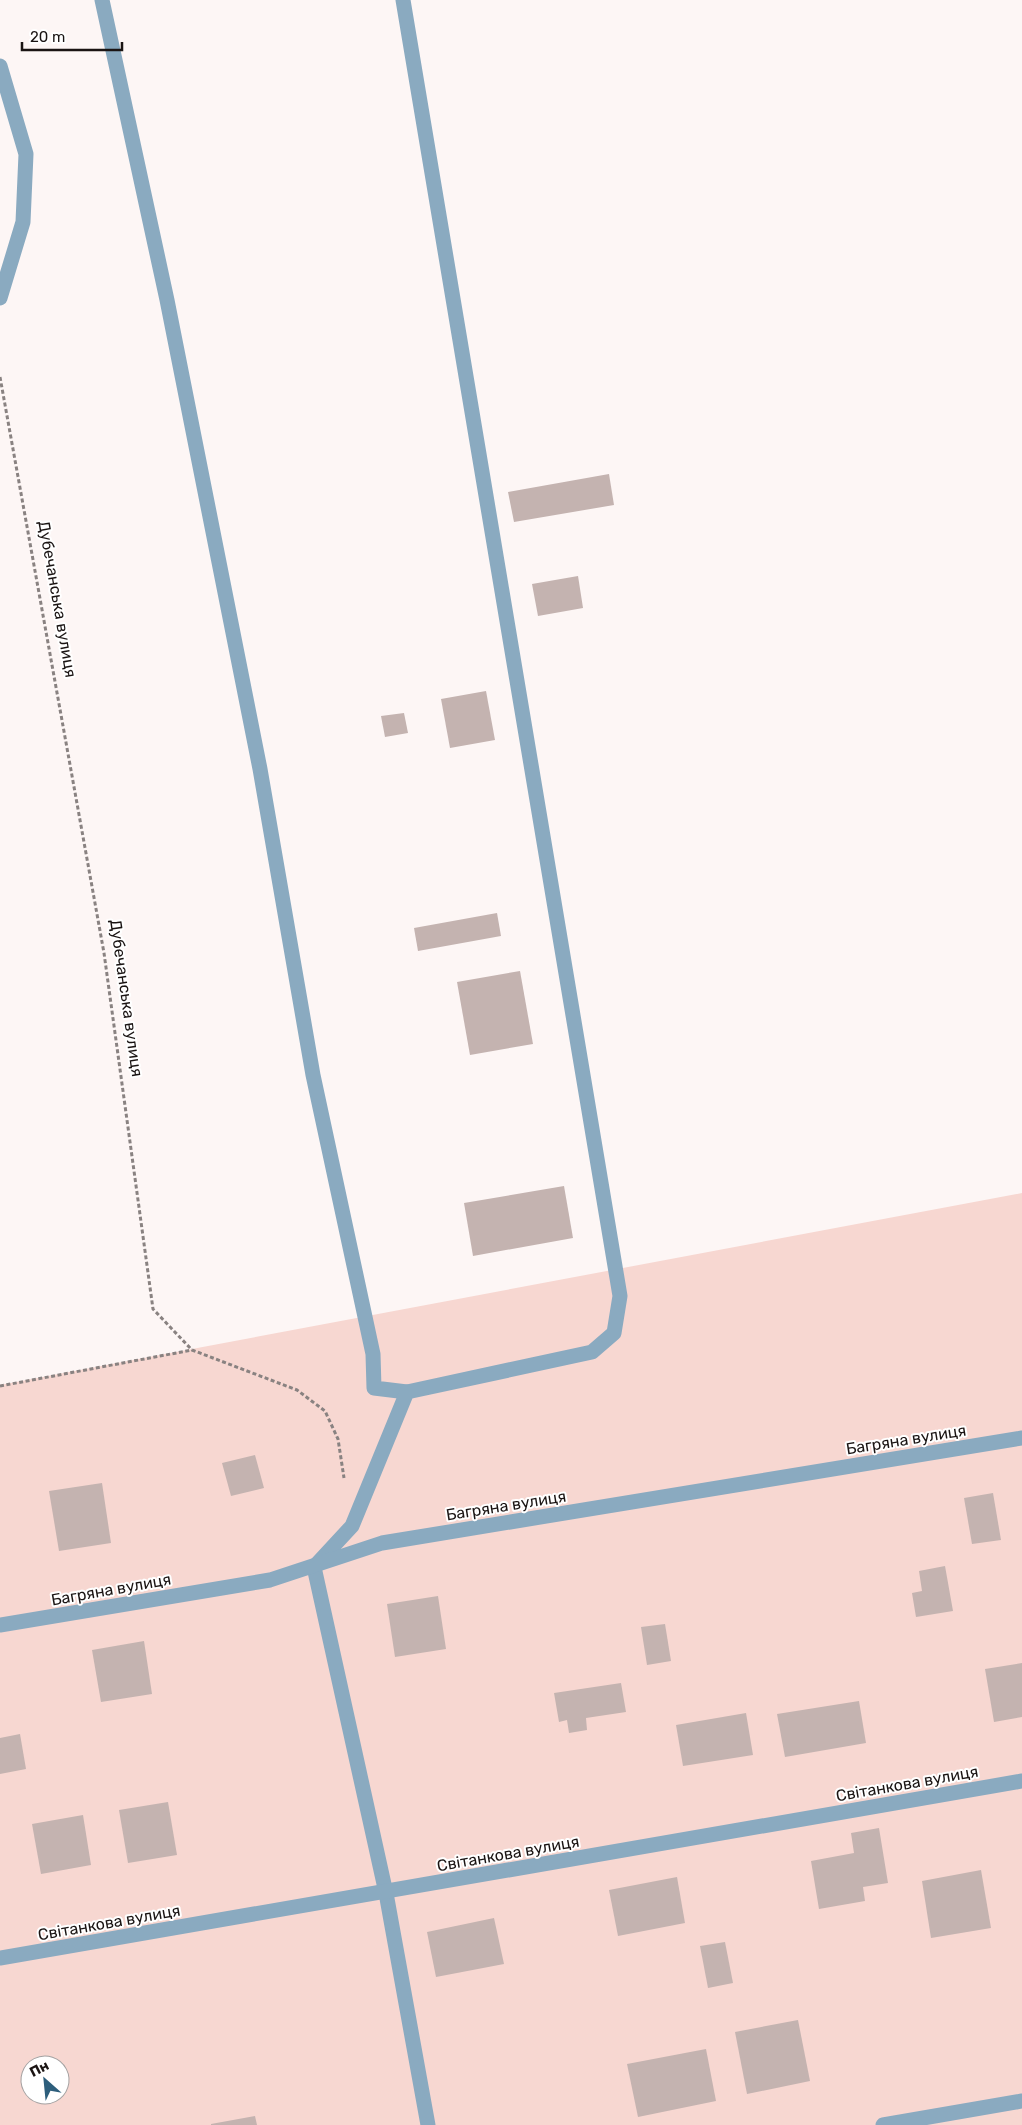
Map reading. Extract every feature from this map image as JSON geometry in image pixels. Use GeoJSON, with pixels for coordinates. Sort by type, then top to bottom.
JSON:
{"type":"FeatureCollection","features":[{"type":"Feature","properties":{"kind":"street"},"geometry":{"type":"LineString","coordinates":[[102,0],[167,300],[258,760],[313,1075],[373,1354],[374,1388],[407,1392],[592,1352],[614,1333],[620,1296],[403,0]]}},
{"type":"Feature","properties":{"kind":"street"},"geometry":{"type":"LineString","coordinates":[[0,66],[26,154],[23,222],[0,298]]}},
{"type":"Feature","properties":{"kind":"street"},"geometry":{"type":"LineString","coordinates":[[407,1392],[352,1526],[314,1567],[386,1892],[428,2125]]}},
{"type":"Feature","properties":{"kind":"street","name":"Багряна вулиця"},"geometry":{"type":"LineString","coordinates":[[0,1625],[270,1580],[382,1543],[1022,1438]]}},
{"type":"Feature","properties":{"kind":"street","name":"Світанкова вулиця"},"geometry":{"type":"LineString","coordinates":[[0,1958],[1022,1781]]}},
{"type":"Feature","properties":{"kind":"street"},"geometry":{"type":"LineString","coordinates":[[883,2125],[1022,2101]]}},
{"type":"Feature","properties":{"kind":"path","name":"Дубечанська вулиця"},"geometry":{"type":"LineString","coordinates":[[0,377],[104,953],[153,1309],[192,1350],[297,1390],[325,1411],[338,1439],[352,1526]]}},
{"type":"Feature","properties":{"kind":"path"},"geometry":{"type":"LineString","coordinates":[[0,1386],[192,1350]]}},
{"type":"Feature","properties":{"kind":"shaded area"},"geometry":{"type":"Polygon","coordinates":[[[1022,1193],[1022,2125],[0,2125],[0,1385],[1022,1193]]]}},
{"type":"Feature","properties":{"kind":"building"},"geometry":{"type":"Polygon","coordinates":[[[609,474],[614,505],[514,522],[508,492],[609,474]]]}},
{"type":"Feature","properties":{"kind":"building"},"geometry":{"type":"Polygon","coordinates":[[[578,576],[583,608],[538,616],[532,584],[578,576]]]}},
{"type":"Feature","properties":{"kind":"building"},"geometry":{"type":"Polygon","coordinates":[[[486,691],[495,740],[450,748],[441,699],[486,691]]]}},
{"type":"Feature","properties":{"kind":"building"},"geometry":{"type":"Polygon","coordinates":[[[404,713],[408,733],[385,737],[381,716],[404,713]]]}},
{"type":"Feature","properties":{"kind":"building"},"geometry":{"type":"Polygon","coordinates":[[[497,913],[501,936],[418,951],[414,928],[497,913]]]}},
{"type":"Feature","properties":{"kind":"building"},"geometry":{"type":"Polygon","coordinates":[[[520,971],[533,1044],[470,1055],[457,982],[520,971]]]}},
{"type":"Feature","properties":{"kind":"building"},"geometry":{"type":"Polygon","coordinates":[[[564,1186],[573,1238],[473,1256],[464,1203],[564,1186]]]}},
{"type":"Feature","properties":{"kind":"building"},"geometry":{"type":"Polygon","coordinates":[[[255,1455],[264,1488],[231,1496],[222,1463],[255,1455]]]}},
{"type":"Feature","properties":{"kind":"building"},"geometry":{"type":"Polygon","coordinates":[[[102,1483],[111,1543],[59,1551],[49,1491],[102,1483]]]}},
{"type":"Feature","properties":{"kind":"building"},"geometry":{"type":"Polygon","coordinates":[[[993,1493],[1001,1540],[972,1544],[964,1498],[993,1493]]]}},
{"type":"Feature","properties":{"kind":"building"},"geometry":{"type":"Polygon","coordinates":[[[945,1566],[953,1611],[916,1617],[912,1593],[922,1591],[919,1571],[945,1566]]]}},
{"type":"Feature","properties":{"kind":"building"},"geometry":{"type":"Polygon","coordinates":[[[438,1596],[446,1649],[395,1657],[387,1604],[438,1596]]]}},
{"type":"Feature","properties":{"kind":"building"},"geometry":{"type":"Polygon","coordinates":[[[665,1624],[671,1661],[647,1665],[641,1627],[665,1624]]]}},
{"type":"Feature","properties":{"kind":"building"},"geometry":{"type":"Polygon","coordinates":[[[144,1641],[152,1694],[101,1702],[92,1650],[144,1641]]]}},
{"type":"Feature","properties":{"kind":"building"},"geometry":{"type":"Polygon","coordinates":[[[1022,1663],[1022,1717],[994,1722],[985,1669],[1022,1663]]]}},
{"type":"Feature","properties":{"kind":"building"},"geometry":{"type":"Polygon","coordinates":[[[621,1683],[626,1712],[586,1718],[587,1730],[569,1733],[567,1720],[559,1722],[554,1693],[621,1683]]]}},
{"type":"Feature","properties":{"kind":"building"},"geometry":{"type":"Polygon","coordinates":[[[859,1701],[866,1743],[785,1757],[777,1714],[859,1701]]]}},
{"type":"Feature","properties":{"kind":"building"},"geometry":{"type":"Polygon","coordinates":[[[746,1713],[753,1755],[683,1766],[676,1725],[746,1713]]]}},
{"type":"Feature","properties":{"kind":"building"},"geometry":{"type":"Polygon","coordinates":[[[20,1734],[26,1769],[0,1774],[0,1738],[20,1734]]]}},
{"type":"Feature","properties":{"kind":"building"},"geometry":{"type":"Polygon","coordinates":[[[168,1802],[177,1855],[128,1863],[119,1810],[168,1802]]]}},
{"type":"Feature","properties":{"kind":"building"},"geometry":{"type":"Polygon","coordinates":[[[83,1815],[91,1865],[41,1874],[32,1824],[83,1815]]]}},
{"type":"Feature","properties":{"kind":"building"},"geometry":{"type":"Polygon","coordinates":[[[879,1828],[888,1883],[863,1887],[865,1901],[819,1909],[811,1861],[854,1853],[851,1833],[879,1828]]]}},
{"type":"Feature","properties":{"kind":"building"},"geometry":{"type":"Polygon","coordinates":[[[981,1870],[991,1928],[931,1938],[922,1881],[981,1870]]]}},
{"type":"Feature","properties":{"kind":"building"},"geometry":{"type":"Polygon","coordinates":[[[677,1877],[685,1923],[618,1936],[609,1890],[677,1877]]]}},
{"type":"Feature","properties":{"kind":"building"},"geometry":{"type":"Polygon","coordinates":[[[494,1918],[504,1964],[436,1977],[427,1932],[494,1918]]]}},
{"type":"Feature","properties":{"kind":"building"},"geometry":{"type":"Polygon","coordinates":[[[725,1942],[733,1983],[708,1988],[700,1946],[725,1942]]]}},
{"type":"Feature","properties":{"kind":"building"},"geometry":{"type":"Polygon","coordinates":[[[798,2020],[810,2081],[747,2094],[735,2032],[798,2020]]]}},
{"type":"Feature","properties":{"kind":"building"},"geometry":{"type":"Polygon","coordinates":[[[706,2049],[716,2101],[638,2117],[627,2064],[706,2049]]]}},
{"type":"Feature","properties":{"kind":"building"},"geometry":{"type":"Polygon","coordinates":[[[255,2116],[257,2125],[211,2125],[211,2124],[255,2116]]]}}]}
